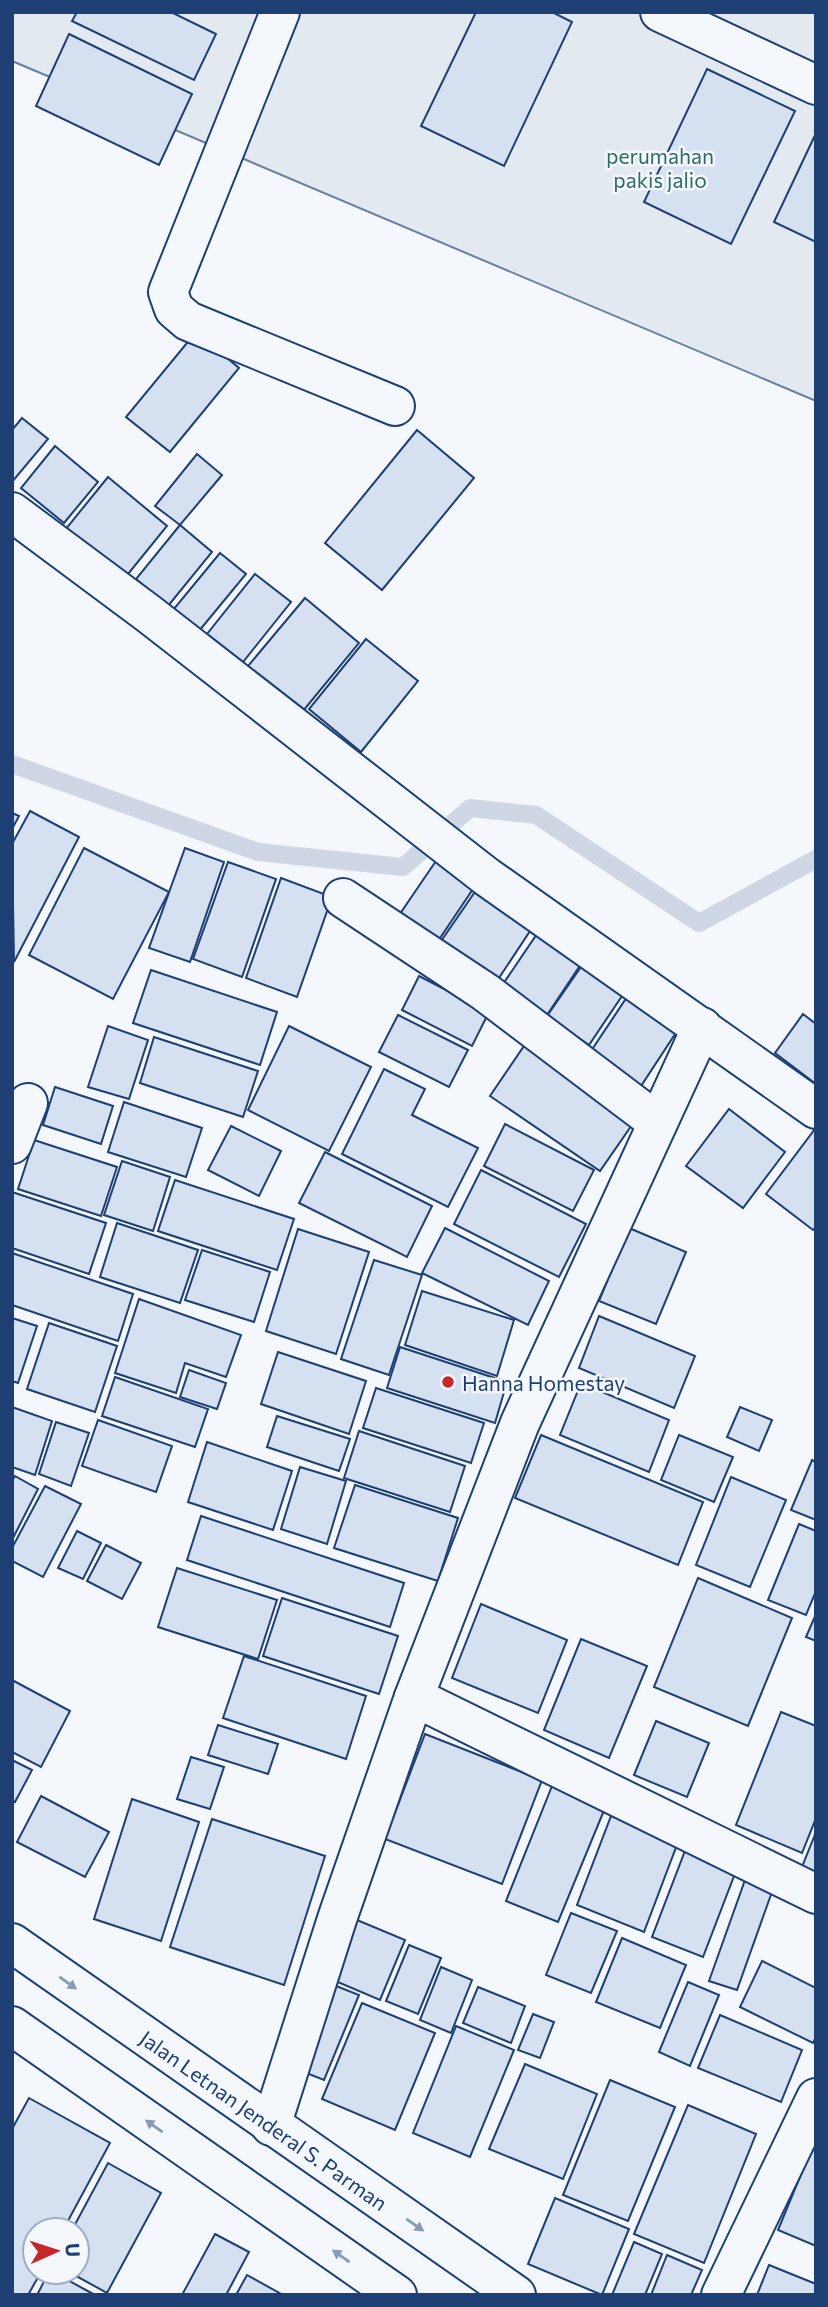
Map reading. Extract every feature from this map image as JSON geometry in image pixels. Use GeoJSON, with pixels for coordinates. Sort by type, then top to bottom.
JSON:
{"type":"FeatureCollection","features":[{"type":"Feature","properties":{"kind":"main road"},"geometry":{"type":"LineString","coordinates":[[280,12],[168,292],[174,309],[188,321],[395,406]]}},
{"type":"Feature","properties":{"kind":"main road"},"geometry":{"type":"LineString","coordinates":[[660,12],[816,86]]}},
{"type":"Feature","properties":{"kind":"main road"},"geometry":{"type":"LineString","coordinates":[[12,512],[149,614],[487,877],[816,1109]]}},
{"type":"Feature","properties":{"kind":"main road"},"geometry":{"type":"LineString","coordinates":[[343,898],[485,992],[657,1122]]}},
{"type":"Feature","properties":{"kind":"main road"},"geometry":{"type":"LineString","coordinates":[[271,2126],[337,1919],[414,1697],[520,1423],[702,1027]]}},
{"type":"Feature","properties":{"kind":"main road"},"geometry":{"type":"LineString","coordinates":[[12,1144],[28,1103]]}},
{"type":"Feature","properties":{"kind":"main road"},"geometry":{"type":"LineString","coordinates":[[414,1697],[816,1894]]}},
{"type":"Feature","properties":{"kind":"main road","name":"Jalan Letnan Jenderal S. Parman"},"geometry":{"type":"LineString","coordinates":[[12,1944],[516,2295]]}},
{"type":"Feature","properties":{"kind":"main road"},"geometry":{"type":"LineString","coordinates":[[12,2026],[397,2295]]}},
{"type":"Feature","properties":{"kind":"main road"},"geometry":{"type":"LineString","coordinates":[[721,2295],[816,2098]]}},
{"type":"Feature","properties":{"kind":"green space","name":"perumahan pakis jalio"},"geometry":{"type":"Polygon","coordinates":[[[12,12],[816,12],[816,401],[12,61],[12,12]]]}},
{"type":"Feature","properties":{"kind":"building"},"geometry":{"type":"Polygon","coordinates":[[[77,12],[171,12],[216,34],[194,80],[72,21],[77,12]]]}},
{"type":"Feature","properties":{"kind":"building"},"geometry":{"type":"Polygon","coordinates":[[[476,12],[552,12],[572,22],[504,166],[421,126],[476,12]]]}},
{"type":"Feature","properties":{"kind":"building"},"geometry":{"type":"Polygon","coordinates":[[[69,34],[192,94],[159,165],[36,106],[69,34]]]}},
{"type":"Feature","properties":{"kind":"building"},"geometry":{"type":"Polygon","coordinates":[[[707,69],[795,111],[731,244],[644,202],[707,69]]]}},
{"type":"Feature","properties":{"kind":"building"},"geometry":{"type":"Polygon","coordinates":[[[816,133],[816,242],[774,222],[816,133]]]}},
{"type":"Feature","properties":{"kind":"building"},"geometry":{"type":"Polygon","coordinates":[[[196,332],[239,368],[170,452],[126,417],[196,332]]]}},
{"type":"Feature","properties":{"kind":"building"},"geometry":{"type":"Polygon","coordinates":[[[22,418],[48,439],[12,482],[12,430],[22,418]]]}},
{"type":"Feature","properties":{"kind":"building"},"geometry":{"type":"Polygon","coordinates":[[[417,430],[474,478],[382,590],[325,543],[417,430]]]}},
{"type":"Feature","properties":{"kind":"building"},"geometry":{"type":"Polygon","coordinates":[[[55,446],[98,482],[64,523],[21,488],[55,446]]]}},
{"type":"Feature","properties":{"kind":"building"},"geometry":{"type":"Polygon","coordinates":[[[197,454],[222,475],[180,525],[155,506],[197,454]]]}},
{"type":"Feature","properties":{"kind":"building"},"geometry":{"type":"Polygon","coordinates":[[[108,477],[167,526],[124,579],[65,530],[108,477]]]}},
{"type":"Feature","properties":{"kind":"building"},"geometry":{"type":"Polygon","coordinates":[[[180,525],[212,552],[168,606],[136,579],[180,525]]]}},
{"type":"Feature","properties":{"kind":"building"},"geometry":{"type":"Polygon","coordinates":[[[220,553],[246,574],[199,631],[173,610],[220,553]]]}},
{"type":"Feature","properties":{"kind":"building"},"geometry":{"type":"Polygon","coordinates":[[[255,574],[291,602],[243,662],[207,634],[255,574]]]}},
{"type":"Feature","properties":{"kind":"building"},"geometry":{"type":"Polygon","coordinates":[[[305,598],[359,643],[303,711],[248,666],[305,598]]]}},
{"type":"Feature","properties":{"kind":"building"},"geometry":{"type":"Polygon","coordinates":[[[366,639],[418,681],[361,752],[309,709],[366,639]]]}},
{"type":"Feature","properties":{"kind":"building"},"geometry":{"type":"Polygon","coordinates":[[[30,811],[79,837],[14,962],[12,844],[30,811]]]}},
{"type":"Feature","properties":{"kind":"building"},"geometry":{"type":"Polygon","coordinates":[[[12,813],[19,816],[12,829],[12,813]]]}},
{"type":"Feature","properties":{"kind":"building"},"geometry":{"type":"Polygon","coordinates":[[[84,848],[169,892],[113,999],[29,955],[84,848]]]}},
{"type":"Feature","properties":{"kind":"building"},"geometry":{"type":"Polygon","coordinates":[[[185,848],[224,862],[190,962],[149,948],[185,848]]]}},
{"type":"Feature","properties":{"kind":"building"},"geometry":{"type":"Polygon","coordinates":[[[438,858],[477,883],[430,953],[391,927],[438,858]]]}},
{"type":"Feature","properties":{"kind":"building"},"geometry":{"type":"Polygon","coordinates":[[[228,862],[276,879],[242,977],[193,959],[228,862]]]}},
{"type":"Feature","properties":{"kind":"building"},"geometry":{"type":"Polygon","coordinates":[[[281,878],[332,897],[297,997],[246,978],[281,878]]]}},
{"type":"Feature","properties":{"kind":"building"},"geometry":{"type":"Polygon","coordinates":[[[479,886],[534,925],[493,987],[437,947],[479,886]]]}},
{"type":"Feature","properties":{"kind":"building"},"geometry":{"type":"Polygon","coordinates":[[[539,931],[583,961],[545,1018],[501,987],[539,931]]]}},
{"type":"Feature","properties":{"kind":"building"},"geometry":{"type":"Polygon","coordinates":[[[583,964],[624,993],[589,1045],[547,1016],[583,964]]]}},
{"type":"Feature","properties":{"kind":"building"},"geometry":{"type":"Polygon","coordinates":[[[151,970],[277,1012],[260,1065],[133,1023],[151,970]]]}},
{"type":"Feature","properties":{"kind":"building"},"geometry":{"type":"Polygon","coordinates":[[[419,976],[489,1012],[472,1046],[402,1010],[419,976]]]}},
{"type":"Feature","properties":{"kind":"building"},"geometry":{"type":"Polygon","coordinates":[[[631,991],[681,1025],[641,1086],[591,1051],[631,991]]]}},
{"type":"Feature","properties":{"kind":"building"},"geometry":{"type":"Polygon","coordinates":[[[803,1014],[816,1024],[816,1084],[775,1053],[803,1014]]]}},
{"type":"Feature","properties":{"kind":"building"},"geometry":{"type":"Polygon","coordinates":[[[398,1015],[468,1050],[449,1087],[379,1052],[398,1015]]]}},
{"type":"Feature","properties":{"kind":"building"},"geometry":{"type":"Polygon","coordinates":[[[108,1026],[148,1040],[129,1099],[88,1087],[108,1026]]]}},
{"type":"Feature","properties":{"kind":"building"},"geometry":{"type":"Polygon","coordinates":[[[289,1026],[371,1067],[329,1151],[248,1110],[289,1026]]]}},
{"type":"Feature","properties":{"kind":"building"},"geometry":{"type":"Polygon","coordinates":[[[154,1037],[258,1071],[243,1117],[140,1083],[154,1037]]]}},
{"type":"Feature","properties":{"kind":"building"},"geometry":{"type":"Polygon","coordinates":[[[526,1043],[636,1119],[600,1171],[490,1096],[526,1043]]]}},
{"type":"Feature","properties":{"kind":"building"},"geometry":{"type":"Polygon","coordinates":[[[384,1069],[425,1089],[412,1115],[478,1148],[448,1207],[342,1154],[384,1069]]]}},
{"type":"Feature","properties":{"kind":"building"},"geometry":{"type":"Polygon","coordinates":[[[55,1087],[113,1106],[101,1144],[43,1125],[55,1087]]]}},
{"type":"Feature","properties":{"kind":"building"},"geometry":{"type":"Polygon","coordinates":[[[124,1102],[202,1128],[186,1177],[108,1152],[124,1102]]]}},
{"type":"Feature","properties":{"kind":"building"},"geometry":{"type":"Polygon","coordinates":[[[729,1109],[785,1152],[743,1208],[686,1166],[729,1109]]]}},
{"type":"Feature","properties":{"kind":"building"},"geometry":{"type":"Polygon","coordinates":[[[505,1124],[594,1170],[573,1211],[484,1166],[505,1124]]]}},
{"type":"Feature","properties":{"kind":"building"},"geometry":{"type":"Polygon","coordinates":[[[231,1126],[281,1151],[259,1196],[208,1170],[231,1126]]]}},
{"type":"Feature","properties":{"kind":"building"},"geometry":{"type":"Polygon","coordinates":[[[815,1129],[816,1227],[813,1230],[766,1194],[815,1129]]]}},
{"type":"Feature","properties":{"kind":"building"},"geometry":{"type":"Polygon","coordinates":[[[34,1140],[117,1167],[101,1216],[18,1189],[34,1140]]]}},
{"type":"Feature","properties":{"kind":"building"},"geometry":{"type":"Polygon","coordinates":[[[325,1152],[432,1206],[407,1257],[299,1203],[325,1152]]]}},
{"type":"Feature","properties":{"kind":"building"},"geometry":{"type":"Polygon","coordinates":[[[122,1161],[170,1177],[153,1231],[104,1215],[122,1161]]]}},
{"type":"Feature","properties":{"kind":"building"},"geometry":{"type":"Polygon","coordinates":[[[481,1170],[586,1224],[559,1277],[454,1224],[481,1170]]]}},
{"type":"Feature","properties":{"kind":"building"},"geometry":{"type":"Polygon","coordinates":[[[175,1180],[294,1219],[277,1270],[158,1231],[175,1180]]]}},
{"type":"Feature","properties":{"kind":"building"},"geometry":{"type":"Polygon","coordinates":[[[12,1192],[106,1223],[89,1274],[12,1248],[12,1192]]]}},
{"type":"Feature","properties":{"kind":"building"},"geometry":{"type":"Polygon","coordinates":[[[117,1223],[198,1250],[180,1303],[100,1277],[117,1223]]]}},
{"type":"Feature","properties":{"kind":"building"},"geometry":{"type":"Polygon","coordinates":[[[445,1228],[549,1281],[528,1325],[422,1273],[445,1228]]]}},
{"type":"Feature","properties":{"kind":"building"},"geometry":{"type":"Polygon","coordinates":[[[629,1228],[686,1252],[656,1324],[599,1301],[629,1228]]]}},
{"type":"Feature","properties":{"kind":"building"},"geometry":{"type":"Polygon","coordinates":[[[298,1229],[369,1252],[336,1354],[266,1331],[298,1229]]]}},
{"type":"Feature","properties":{"kind":"building"},"geometry":{"type":"Polygon","coordinates":[[[202,1250],[270,1272],[254,1322],[185,1300],[202,1250]]]}},
{"type":"Feature","properties":{"kind":"building"},"geometry":{"type":"Polygon","coordinates":[[[12,1253],[133,1294],[118,1341],[12,1305],[12,1253]]]}},
{"type":"Feature","properties":{"kind":"building"},"geometry":{"type":"Polygon","coordinates":[[[374,1260],[422,1275],[389,1375],[341,1359],[374,1260]]]}},
{"type":"Feature","properties":{"kind":"building"},"geometry":{"type":"Polygon","coordinates":[[[422,1291],[514,1320],[497,1376],[405,1345],[422,1291]]]}},
{"type":"Feature","properties":{"kind":"building"},"geometry":{"type":"Polygon","coordinates":[[[139,1299],[241,1335],[226,1377],[185,1363],[176,1393],[115,1373],[139,1299]]]}},
{"type":"Feature","properties":{"kind":"building"},"geometry":{"type":"Polygon","coordinates":[[[599,1316],[695,1356],[674,1408],[579,1368],[599,1316]]]}},
{"type":"Feature","properties":{"kind":"building"},"geometry":{"type":"Polygon","coordinates":[[[12,1318],[37,1326],[18,1383],[12,1381],[12,1318]]]}},
{"type":"Feature","properties":{"kind":"building"},"geometry":{"type":"Polygon","coordinates":[[[49,1323],[117,1346],[95,1412],[27,1389],[49,1323]]]}},
{"type":"Feature","properties":{"kind":"building"},"geometry":{"type":"Polygon","coordinates":[[[400,1347],[507,1382],[495,1423],[387,1388],[400,1347]]]}},
{"type":"Feature","properties":{"kind":"building"},"geometry":{"type":"Polygon","coordinates":[[[278,1352],[366,1381],[349,1434],[261,1404],[278,1352]]]}},
{"type":"Feature","properties":{"kind":"building"},"geometry":{"type":"Polygon","coordinates":[[[189,1370],[226,1383],[217,1409],[180,1397],[189,1370]]]}},
{"type":"Feature","properties":{"kind":"building"},"geometry":{"type":"Polygon","coordinates":[[[115,1377],[208,1409],[195,1447],[102,1416],[115,1377]]]}},
{"type":"Feature","properties":{"kind":"building"},"geometry":{"type":"Polygon","coordinates":[[[581,1383],[669,1420],[649,1472],[560,1435],[581,1383]]]}},
{"type":"Feature","properties":{"kind":"building"},"geometry":{"type":"Polygon","coordinates":[[[376,1388],[484,1423],[471,1463],[363,1428],[376,1388]]]}},
{"type":"Feature","properties":{"kind":"building"},"geometry":{"type":"Polygon","coordinates":[[[12,1407],[52,1421],[35,1475],[12,1467],[12,1407]]]}},
{"type":"Feature","properties":{"kind":"building"},"geometry":{"type":"Polygon","coordinates":[[[740,1407],[772,1420],[759,1451],[727,1437],[740,1407]]]}},
{"type":"Feature","properties":{"kind":"building"},"geometry":{"type":"Polygon","coordinates":[[[277,1416],[350,1439],[339,1471],[267,1447],[277,1416]]]}},
{"type":"Feature","properties":{"kind":"building"},"geometry":{"type":"Polygon","coordinates":[[[98,1420],[172,1446],[156,1492],[82,1466],[98,1420]]]}},
{"type":"Feature","properties":{"kind":"building"},"geometry":{"type":"Polygon","coordinates":[[[56,1422],[89,1433],[71,1486],[39,1474],[56,1422]]]}},
{"type":"Feature","properties":{"kind":"building"},"geometry":{"type":"Polygon","coordinates":[[[359,1431],[465,1466],[450,1512],[344,1478],[359,1431]]]}},
{"type":"Feature","properties":{"kind":"building"},"geometry":{"type":"Polygon","coordinates":[[[541,1435],[703,1502],[678,1565],[515,1498],[541,1435]]]}},
{"type":"Feature","properties":{"kind":"building"},"geometry":{"type":"Polygon","coordinates":[[[679,1435],[733,1457],[714,1502],[661,1480],[679,1435]]]}},
{"type":"Feature","properties":{"kind":"building"},"geometry":{"type":"Polygon","coordinates":[[[207,1442],[292,1471],[273,1530],[188,1502],[207,1442]]]}},
{"type":"Feature","properties":{"kind":"building"},"geometry":{"type":"Polygon","coordinates":[[[812,1460],[816,1462],[816,1520],[791,1510],[812,1460]]]}},
{"type":"Feature","properties":{"kind":"building"},"geometry":{"type":"Polygon","coordinates":[[[300,1467],[346,1481],[327,1544],[281,1529],[300,1467]]]}},
{"type":"Feature","properties":{"kind":"building"},"geometry":{"type":"Polygon","coordinates":[[[15,1476],[38,1489],[12,1540],[12,1481],[15,1476]]]}},
{"type":"Feature","properties":{"kind":"building"},"geometry":{"type":"Polygon","coordinates":[[[731,1477],[786,1500],[750,1587],[696,1565],[731,1477]]]}},
{"type":"Feature","properties":{"kind":"building"},"geometry":{"type":"Polygon","coordinates":[[[355,1485],[458,1518],[438,1581],[334,1548],[355,1485]]]}},
{"type":"Feature","properties":{"kind":"building"},"geometry":{"type":"Polygon","coordinates":[[[45,1486],[81,1504],[43,1577],[12,1561],[12,1548],[45,1486]]]}},
{"type":"Feature","properties":{"kind":"building"},"geometry":{"type":"Polygon","coordinates":[[[201,1516],[404,1583],[390,1627],[187,1560],[201,1516]]]}},
{"type":"Feature","properties":{"kind":"building"},"geometry":{"type":"Polygon","coordinates":[[[799,1524],[816,1531],[816,1591],[806,1615],[768,1600],[799,1524]]]}},
{"type":"Feature","properties":{"kind":"building"},"geometry":{"type":"Polygon","coordinates":[[[77,1531],[101,1543],[83,1579],[58,1568],[77,1531]]]}},
{"type":"Feature","properties":{"kind":"building"},"geometry":{"type":"Polygon","coordinates":[[[106,1545],[141,1563],[122,1599],[87,1581],[106,1545]]]}},
{"type":"Feature","properties":{"kind":"building"},"geometry":{"type":"Polygon","coordinates":[[[177,1568],[277,1600],[258,1659],[158,1627],[177,1568]]]}},
{"type":"Feature","properties":{"kind":"building"},"geometry":{"type":"Polygon","coordinates":[[[698,1578],[792,1618],[748,1726],[654,1687],[698,1578]]]}},
{"type":"Feature","properties":{"kind":"building"},"geometry":{"type":"Polygon","coordinates":[[[282,1598],[398,1636],[379,1694],[263,1656],[282,1598]]]}},
{"type":"Feature","properties":{"kind":"building"},"geometry":{"type":"Polygon","coordinates":[[[481,1604],[567,1640],[538,1713],[452,1678],[481,1604]]]}},
{"type":"Feature","properties":{"kind":"building"},"geometry":{"type":"Polygon","coordinates":[[[816,1614],[816,1641],[806,1637],[816,1614]]]}},
{"type":"Feature","properties":{"kind":"building"},"geometry":{"type":"Polygon","coordinates":[[[581,1639],[647,1666],[609,1758],[544,1730],[581,1639]]]}},
{"type":"Feature","properties":{"kind":"building"},"geometry":{"type":"Polygon","coordinates":[[[244,1656],[366,1696],[346,1759],[223,1718],[244,1656]]]}},
{"type":"Feature","properties":{"kind":"building"},"geometry":{"type":"Polygon","coordinates":[[[12,1680],[70,1711],[41,1767],[12,1752],[12,1680]]]}},
{"type":"Feature","properties":{"kind":"building"},"geometry":{"type":"Polygon","coordinates":[[[781,1712],[816,1726],[816,1818],[802,1853],[736,1825],[781,1712]]]}},
{"type":"Feature","properties":{"kind":"building"},"geometry":{"type":"Polygon","coordinates":[[[656,1721],[709,1743],[687,1797],[634,1775],[656,1721]]]}},
{"type":"Feature","properties":{"kind":"building"},"geometry":{"type":"Polygon","coordinates":[[[218,1725],[278,1744],[268,1774],[208,1755],[218,1725]]]}},
{"type":"Feature","properties":{"kind":"building"},"geometry":{"type":"Polygon","coordinates":[[[425,1734],[542,1780],[502,1884],[385,1839],[425,1734]]]}},
{"type":"Feature","properties":{"kind":"building"},"geometry":{"type":"Polygon","coordinates":[[[191,1757],[224,1767],[210,1809],[177,1799],[191,1757]]]}},
{"type":"Feature","properties":{"kind":"building"},"geometry":{"type":"Polygon","coordinates":[[[12,1760],[32,1770],[15,1802],[12,1800],[12,1760]]]}},
{"type":"Feature","properties":{"kind":"building"},"geometry":{"type":"Polygon","coordinates":[[[552,1786],[605,1808],[558,1922],[506,1901],[552,1786]]]}},
{"type":"Feature","properties":{"kind":"building"},"geometry":{"type":"Polygon","coordinates":[[[41,1796],[109,1832],[85,1877],[17,1842],[41,1796]]]}},
{"type":"Feature","properties":{"kind":"building"},"geometry":{"type":"Polygon","coordinates":[[[132,1799],[199,1822],[161,1941],[94,1919],[132,1799]]]}},
{"type":"Feature","properties":{"kind":"building"},"geometry":{"type":"Polygon","coordinates":[[[611,1816],[678,1842],[644,1932],[577,1905],[611,1816]]]}},
{"type":"Feature","properties":{"kind":"building"},"geometry":{"type":"Polygon","coordinates":[[[212,1819],[325,1856],[284,1985],[170,1947],[212,1819]]]}},
{"type":"Feature","properties":{"kind":"building"},"geometry":{"type":"Polygon","coordinates":[[[816,1832],[816,1873],[802,1867],[816,1832]]]}},
{"type":"Feature","properties":{"kind":"building"},"geometry":{"type":"Polygon","coordinates":[[[688,1843],[739,1863],[703,1957],[652,1937],[688,1843]]]}},
{"type":"Feature","properties":{"kind":"building"},"geometry":{"type":"Polygon","coordinates":[[[745,1880],[773,1889],[737,1990],[709,1981],[745,1880]]]}},
{"type":"Feature","properties":{"kind":"building"},"geometry":{"type":"Polygon","coordinates":[[[571,1913],[617,1931],[591,1993],[546,1975],[571,1913]]]}},
{"type":"Feature","properties":{"kind":"building"},"geometry":{"type":"Polygon","coordinates":[[[357,1920],[405,1940],[380,2000],[333,1980],[357,1920]]]}},
{"type":"Feature","properties":{"kind":"building"},"geometry":{"type":"Polygon","coordinates":[[[622,1938],[686,1965],[660,2028],[596,2002],[622,1938]]]}},
{"type":"Feature","properties":{"kind":"building"},"geometry":{"type":"Polygon","coordinates":[[[409,1945],[441,1958],[418,2014],[386,2001],[409,1945]]]}},
{"type":"Feature","properties":{"kind":"building"},"geometry":{"type":"Polygon","coordinates":[[[762,1961],[816,1988],[816,2037],[813,2043],[740,2007],[762,1961]]]}},
{"type":"Feature","properties":{"kind":"building"},"geometry":{"type":"Polygon","coordinates":[[[441,1967],[472,1980],[451,2033],[420,2020],[441,1967]]]}},
{"type":"Feature","properties":{"kind":"building"},"geometry":{"type":"Polygon","coordinates":[[[326,1982],[359,1995],[324,2080],[291,2067],[326,1982]]]}},
{"type":"Feature","properties":{"kind":"building"},"geometry":{"type":"Polygon","coordinates":[[[688,1982],[719,1995],[690,2066],[659,2052],[688,1982]]]}},
{"type":"Feature","properties":{"kind":"building"},"geometry":{"type":"Polygon","coordinates":[[[478,1987],[525,2006],[511,2043],[463,2023],[478,1987]]]}},
{"type":"Feature","properties":{"kind":"building"},"geometry":{"type":"Polygon","coordinates":[[[362,2003],[435,2033],[395,2130],[322,2099],[362,2003]]]}},
{"type":"Feature","properties":{"kind":"building"},"geometry":{"type":"Polygon","coordinates":[[[533,2014],[554,2022],[540,2058],[518,2050],[533,2014]]]}},
{"type":"Feature","properties":{"kind":"building"},"geometry":{"type":"Polygon","coordinates":[[[720,2015],[802,2050],[781,2102],[698,2068],[720,2015]]]}},
{"type":"Feature","properties":{"kind":"building"},"geometry":{"type":"Polygon","coordinates":[[[456,2026],[514,2050],[470,2157],[413,2133],[456,2026]]]}},
{"type":"Feature","properties":{"kind":"building"},"geometry":{"type":"Polygon","coordinates":[[[525,2064],[597,2094],[563,2179],[489,2149],[525,2064]]]}},
{"type":"Feature","properties":{"kind":"building"},"geometry":{"type":"Polygon","coordinates":[[[610,2080],[675,2107],[628,2221],[563,2195],[610,2080]]]}},
{"type":"Feature","properties":{"kind":"building"},"geometry":{"type":"Polygon","coordinates":[[[29,2098],[110,2143],[71,2216],[21,2216],[21,2286],[33,2286],[28,2295],[12,2295],[12,2129],[29,2098]]]}},
{"type":"Feature","properties":{"kind":"building"},"geometry":{"type":"Polygon","coordinates":[[[688,2105],[756,2134],[704,2263],[634,2234],[688,2105]]]}},
{"type":"Feature","properties":{"kind":"building"},"geometry":{"type":"Polygon","coordinates":[[[816,2138],[816,2246],[778,2230],[816,2138]]]}},
{"type":"Feature","properties":{"kind":"building"},"geometry":{"type":"Polygon","coordinates":[[[108,2163],[161,2193],[107,2293],[91,2284],[91,2216],[80,2216],[108,2163]]]}},
{"type":"Feature","properties":{"kind":"building"},"geometry":{"type":"Polygon","coordinates":[[[555,2198],[629,2229],[602,2295],[528,2264],[555,2198]]]}},
{"type":"Feature","properties":{"kind":"building"},"geometry":{"type":"Polygon","coordinates":[[[215,2234],[249,2252],[226,2295],[182,2295],[215,2234]]]}},
{"type":"Feature","properties":{"kind":"building"},"geometry":{"type":"Polygon","coordinates":[[[634,2242],[662,2254],[645,2295],[612,2295],[634,2242]]]}},
{"type":"Feature","properties":{"kind":"building"},"geometry":{"type":"Polygon","coordinates":[[[667,2255],[702,2270],[691,2295],[651,2295],[667,2255]]]}},
{"type":"Feature","properties":{"kind":"building"},"geometry":{"type":"Polygon","coordinates":[[[769,2265],[816,2284],[816,2295],[757,2295],[769,2265]]]}},
{"type":"Feature","properties":{"kind":"building"},"geometry":{"type":"Polygon","coordinates":[[[247,2275],[283,2295],[236,2295],[247,2275]]]}},
{"type":"Feature","properties":{"kind":"building"},"geometry":{"type":"Polygon","coordinates":[[[42,2286],[79,2286],[95,2295],[37,2295],[42,2286]]]}},
{"type":"Feature","properties":{"kind":"waterway"},"geometry":{"type":"LineString","coordinates":[[12,764],[258,852],[403,867],[470,808],[536,815],[699,923],[816,859]]}},
{"type":"Feature","properties":{"kind":"place","name":"Hanna Homestay"},"geometry":{"type":"Point","coordinates":[448,1382]}}]}
